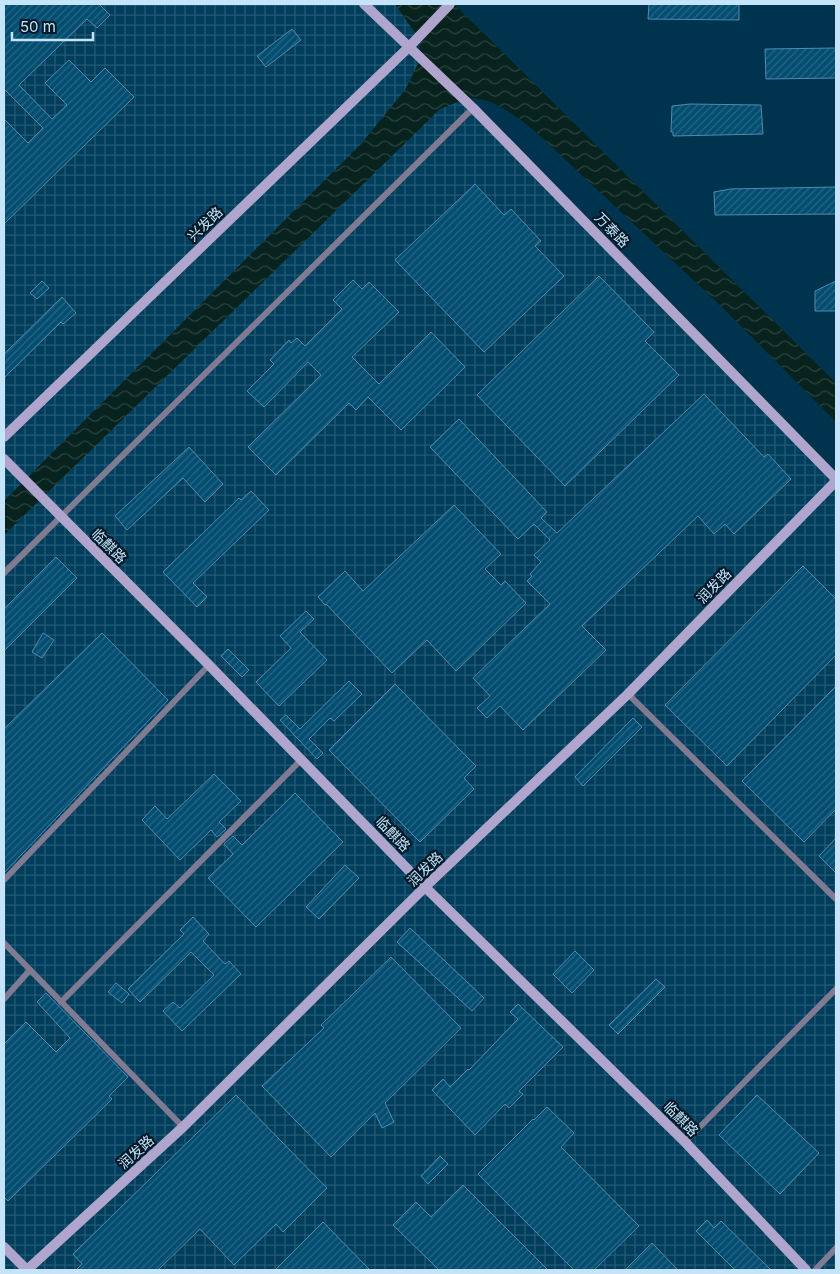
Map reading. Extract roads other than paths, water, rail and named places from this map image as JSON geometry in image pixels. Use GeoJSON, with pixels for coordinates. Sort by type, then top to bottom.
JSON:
{"type":"FeatureCollection","features":[{"type":"Feature","properties":{"kind":"main road","name":"万泰路"},"geometry":{"type":"LineString","coordinates":[[364,4],[473,108],[836,480]]}},
{"type":"Feature","properties":{"kind":"main road","name":"兴发路"},"geometry":{"type":"LineString","coordinates":[[4,437],[410,46],[449,5]]}},
{"type":"Feature","properties":{"kind":"main road","name":"临麒路"},"geometry":{"type":"LineString","coordinates":[[4,459],[209,665],[425,887],[685,1142],[806,1270]]}},
{"type":"Feature","properties":{"kind":"main road","name":"润发路"},"geometry":{"type":"LineString","coordinates":[[27,1270],[183,1127],[425,887],[628,694],[836,480]]}},
{"type":"Feature","properties":{"kind":"main road"},"geometry":{"type":"LineString","coordinates":[[4,1247],[27,1270]]}},
{"type":"Feature","properties":{"kind":"lane"},"geometry":{"type":"LineString","coordinates":[[4,573],[473,108]]}},
{"type":"Feature","properties":{"kind":"lane"},"geometry":{"type":"LineString","coordinates":[[4,880],[209,665]]}},
{"type":"Feature","properties":{"kind":"lane"},"geometry":{"type":"LineString","coordinates":[[628,694],[836,899]]}},
{"type":"Feature","properties":{"kind":"lane"},"geometry":{"type":"LineString","coordinates":[[61,1002],[301,760]]}},
{"type":"Feature","properties":{"kind":"lane"},"geometry":{"type":"LineString","coordinates":[[4,943],[183,1127]]}},
{"type":"Feature","properties":{"kind":"lane"},"geometry":{"type":"LineString","coordinates":[[4,999],[30,970]]}},
{"type":"Feature","properties":{"kind":"lane"},"geometry":{"type":"LineString","coordinates":[[685,1142],[836,989]]}},
{"type":"Feature","properties":{"kind":"lane"},"geometry":{"type":"LineString","coordinates":[[815,1270],[836,1248]]}},
{"type":"Feature","properties":{"kind":"water"},"geometry":{"type":"Polygon","coordinates":[[[395,4],[454,4],[836,383],[836,422],[725,310],[537,133],[522,121],[494,104],[475,98],[466,99],[440,109],[4,535],[4,501],[360,145],[405,90],[420,60],[420,40],[395,4]]]}}]}
